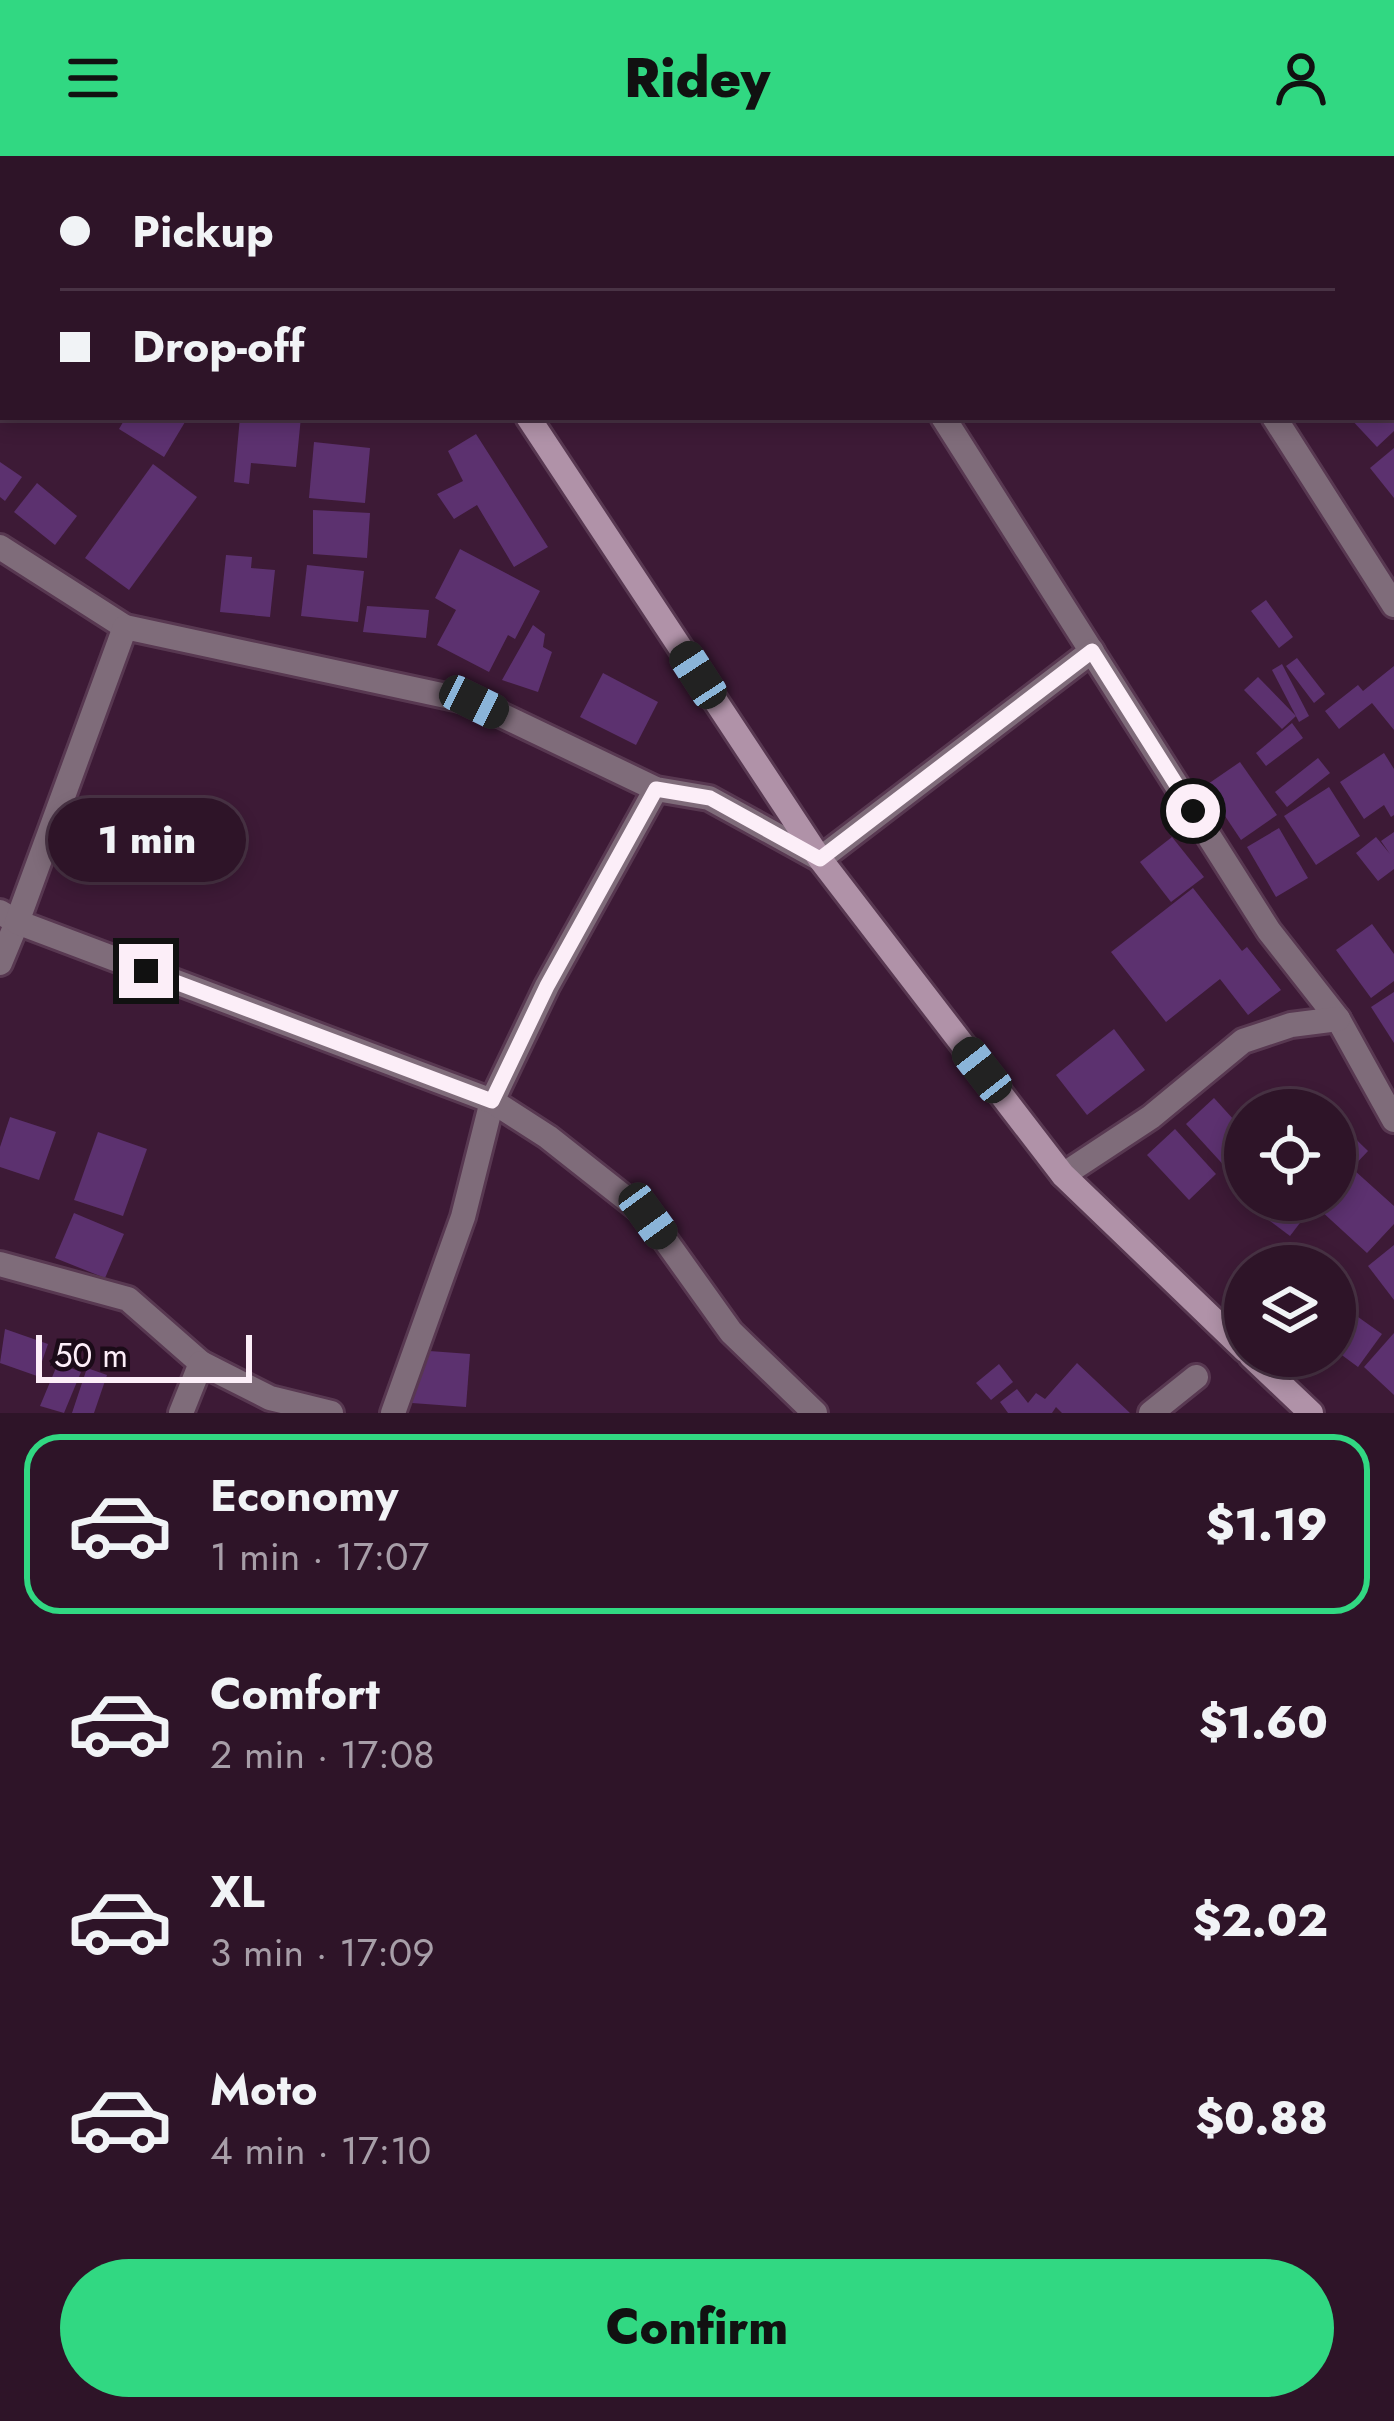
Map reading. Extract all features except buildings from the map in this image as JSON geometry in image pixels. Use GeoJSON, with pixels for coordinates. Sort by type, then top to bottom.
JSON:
{"type":"FeatureCollection","features":[{"type":"Feature","properties":{"kind":"main road"},"geometry":{"type":"LineString","coordinates":[[530,420],[820,859],[1063,1175],[1224,1330]]}},
{"type":"Feature","properties":{"kind":"main road"},"geometry":{"type":"LineString","coordinates":[[1273,1377],[1311,1413]]}},
{"type":"Feature","properties":{"kind":"street"},"geometry":{"type":"LineString","coordinates":[[945,420],[1269,931],[1338,1019],[1394,1120]]}},
{"type":"Feature","properties":{"kind":"street"},"geometry":{"type":"LineString","coordinates":[[1276,420],[1394,605]]}},
{"type":"Feature","properties":{"kind":"street"},"geometry":{"type":"LineString","coordinates":[[0,547],[125,627],[474,702],[656,789],[710,798],[820,859],[1092,651]]}},
{"type":"Feature","properties":{"kind":"street"},"geometry":{"type":"LineString","coordinates":[[0,963],[8,917],[125,627]]}},
{"type":"Feature","properties":{"kind":"street"},"geometry":{"type":"LineString","coordinates":[[393,1413],[463,1217],[492,1101],[547,986],[656,789]]}},
{"type":"Feature","properties":{"kind":"street"},"geometry":{"type":"LineString","coordinates":[[8,917],[492,1101],[548,1137],[648,1216],[731,1332],[815,1413]]}},
{"type":"Feature","properties":{"kind":"street"},"geometry":{"type":"LineString","coordinates":[[1063,1175],[1151,1117],[1243,1041],[1291,1025],[1338,1019]]}},
{"type":"Feature","properties":{"kind":"street"},"geometry":{"type":"LineString","coordinates":[[0,1264],[128,1299],[201,1363],[270,1399],[331,1413]]}},
{"type":"Feature","properties":{"kind":"street"},"geometry":{"type":"LineString","coordinates":[[181,1413],[201,1363]]}},
{"type":"Feature","properties":{"kind":"street"},"geometry":{"type":"LineString","coordinates":[[1150,1413],[1196,1377]]}},
{"type":"Feature","properties":{"kind":"route"},"geometry":{"type":"LineString","coordinates":[[146,971],[492,1101],[547,986],[656,789],[710,798],[820,859],[1092,651],[1193,811]]}}]}
